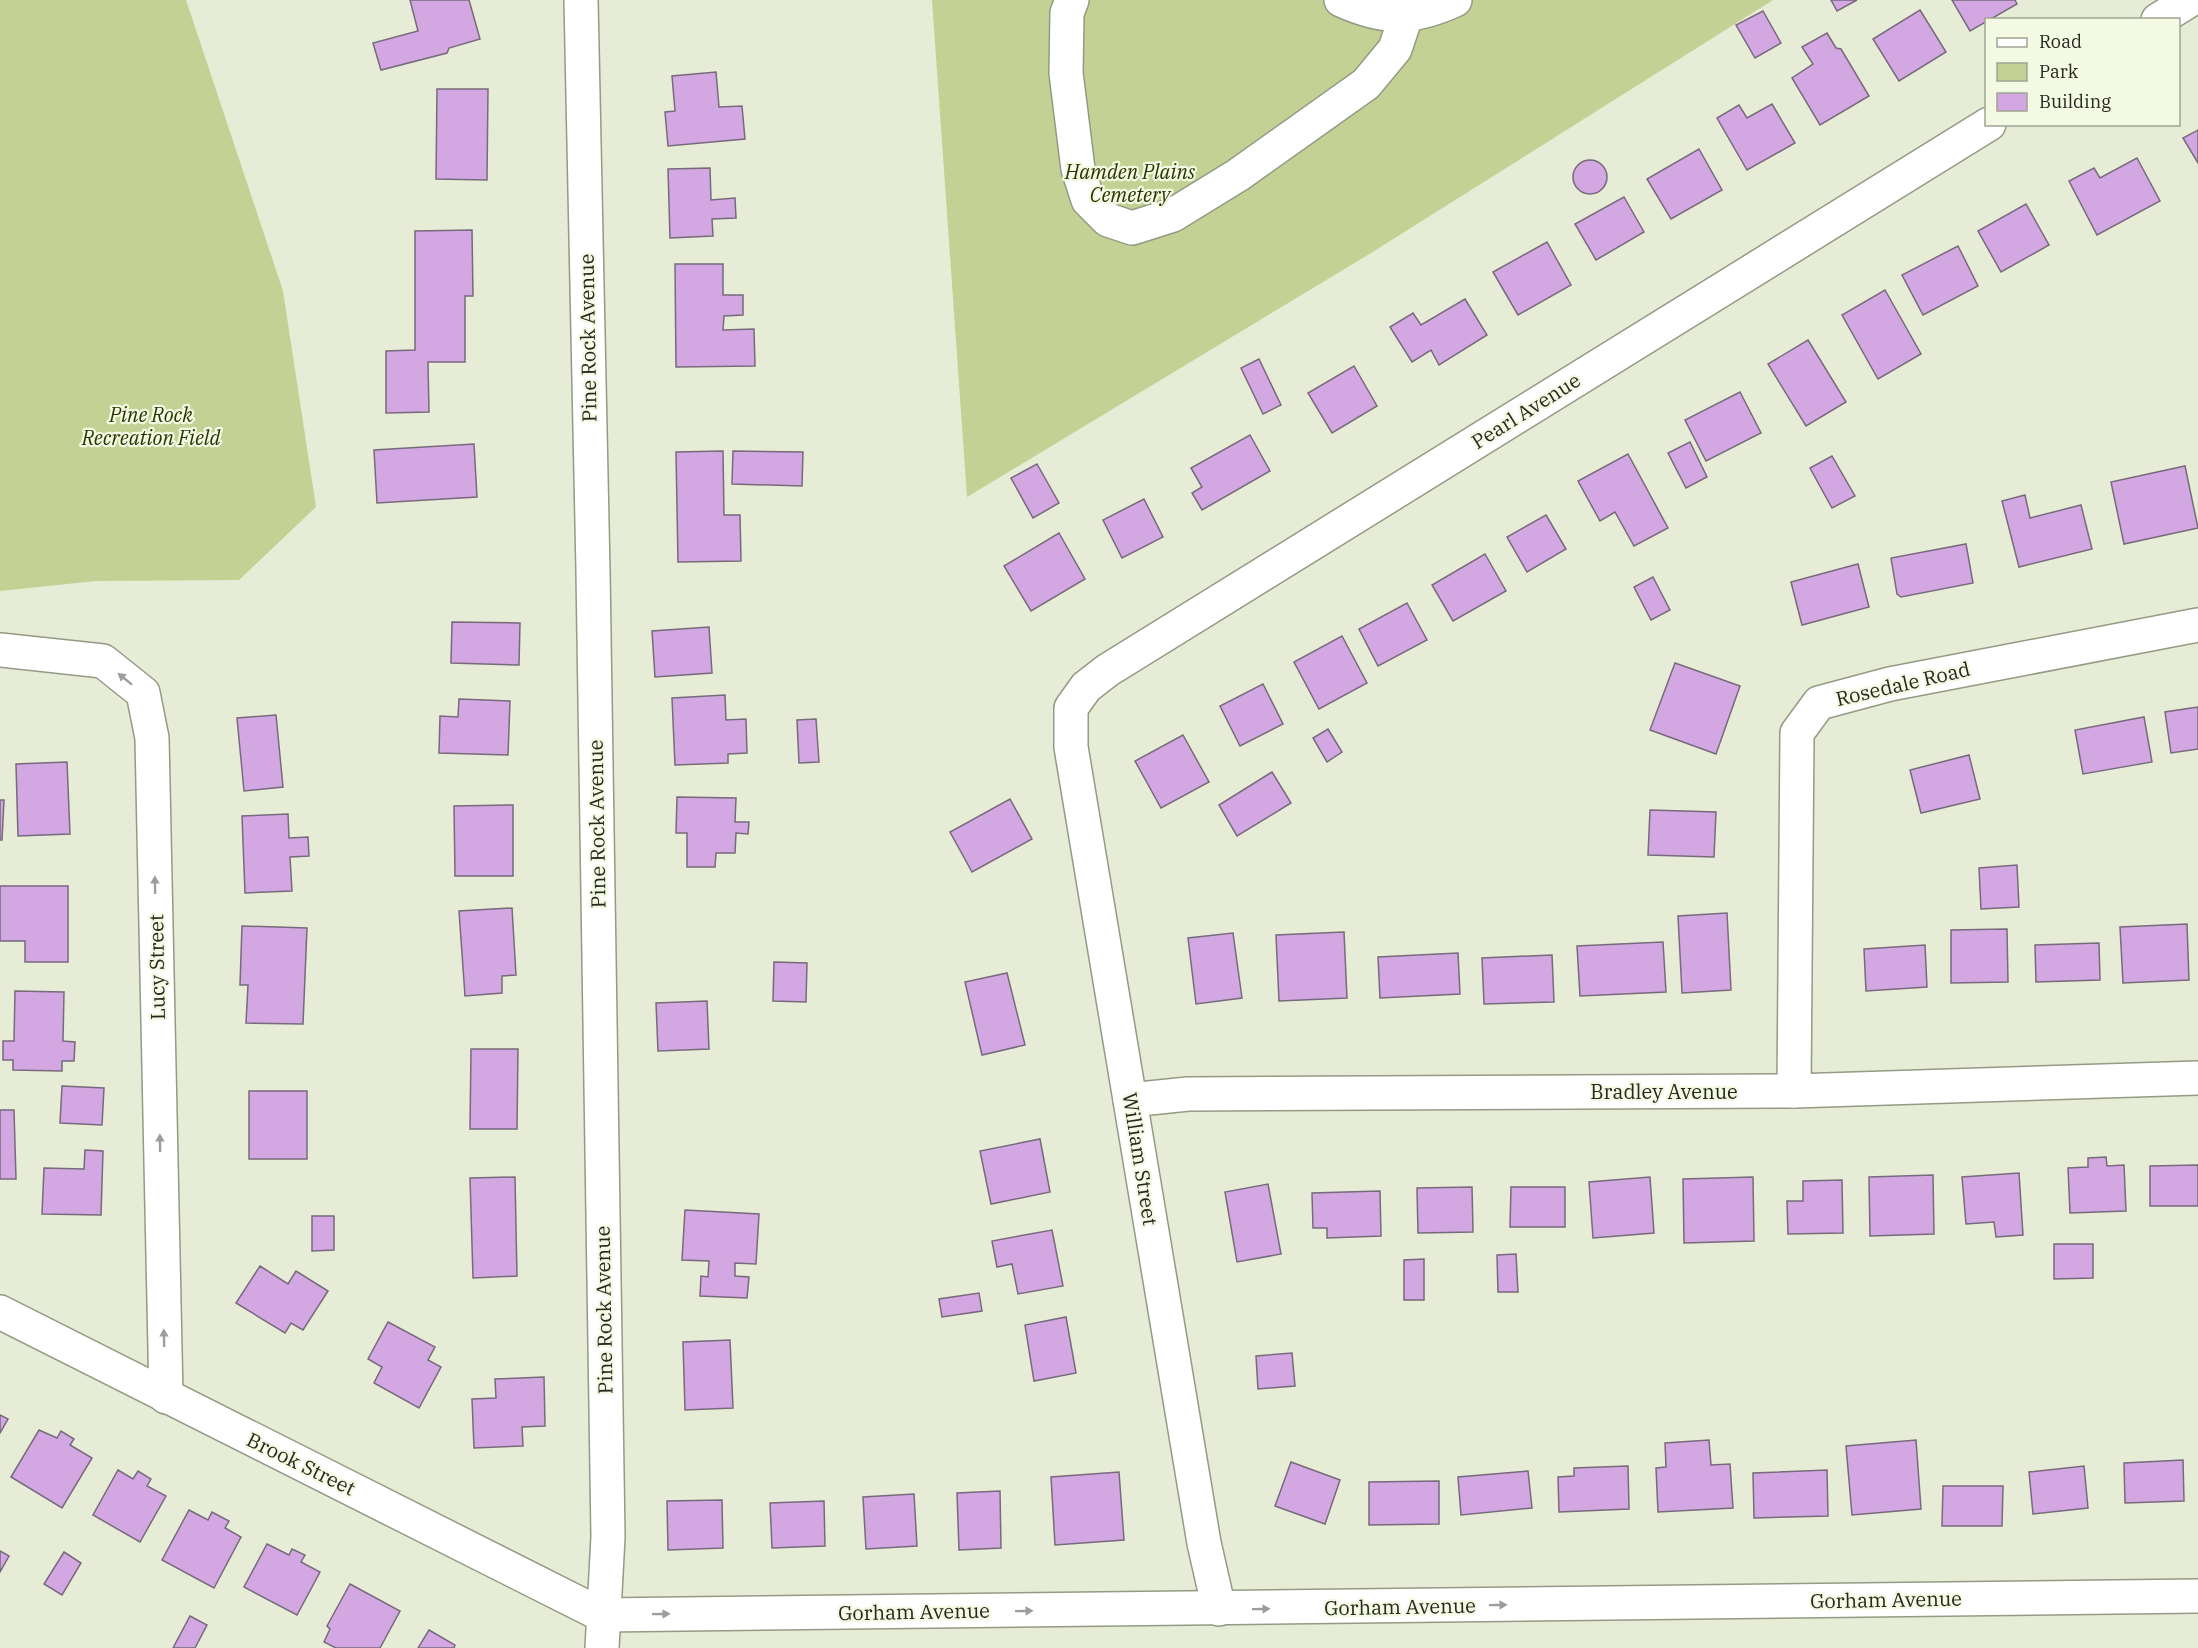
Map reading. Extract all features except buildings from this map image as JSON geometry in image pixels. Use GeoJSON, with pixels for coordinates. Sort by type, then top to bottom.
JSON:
{"type":"FeatureCollection","features":[{"type":"Feature","properties":{"kind":"street","name":"Pine Rock Avenue"},"geometry":{"type":"LineString","coordinates":[[580,0],[593,572],[607,1502],[607,1564],[602,1615],[602,1648]]}},
{"type":"Feature","properties":{"kind":"street"},"geometry":{"type":"LineString","coordinates":[[1072,0],[1067,13],[1066,73],[1078,169],[1088,200],[1108,219],[1132,228],[1173,215],[1238,175],[1366,84],[1395,49],[1406,16]]}},
{"type":"Feature","properties":{"kind":"street"},"geometry":{"type":"LineString","coordinates":[[1341,0],[1370,13],[1406,16],[1455,0]]}},
{"type":"Feature","properties":{"kind":"street"},"geometry":{"type":"LineString","coordinates":[[2161,18],[2190,0]]}},
{"type":"Feature","properties":{"kind":"street","name":"Pearl Avenue"},"geometry":{"type":"LineString","coordinates":[[1071,708],[1086,687],[1108,670],[1986,126]]}},
{"type":"Feature","properties":{"kind":"street","name":"Rosedale Road"},"geometry":{"type":"LineString","coordinates":[[1794,1091],[1797,733],[1819,703],[1890,684],[2198,625]]}},
{"type":"Feature","properties":{"kind":"street","name":"Lucy Street"},"geometry":{"type":"LineString","coordinates":[[0,650],[103,661],[143,693],[152,738],[166,1397]]}},
{"type":"Feature","properties":{"kind":"street","name":"William Street"},"geometry":{"type":"LineString","coordinates":[[1071,708],[1071,747],[1204,1543],[1219,1609]]}},
{"type":"Feature","properties":{"kind":"street","name":"Bradley Avenue"},"geometry":{"type":"LineString","coordinates":[[1130,1100],[1188,1094],[1794,1091],[2198,1078]]}},
{"type":"Feature","properties":{"kind":"street","name":"Brook Street"},"geometry":{"type":"LineString","coordinates":[[0,1312],[602,1615]]}},
{"type":"Feature","properties":{"kind":"street","name":"Gorham Avenue"},"geometry":{"type":"LineString","coordinates":[[602,1615],[2198,1596]]}},
{"type":"Feature","properties":{"kind":"green space","name":"Pine Rock Recreation Field"},"geometry":{"type":"Polygon","coordinates":[[[0,0],[186,0],[283,291],[316,507],[239,580],[96,581],[0,591],[0,0]]]}},
{"type":"Feature","properties":{"kind":"green space","name":"Hamden Plains Cemetery"},"geometry":{"type":"Polygon","coordinates":[[[932,0],[1773,0],[1371,253],[967,497],[932,0]]]}}]}
